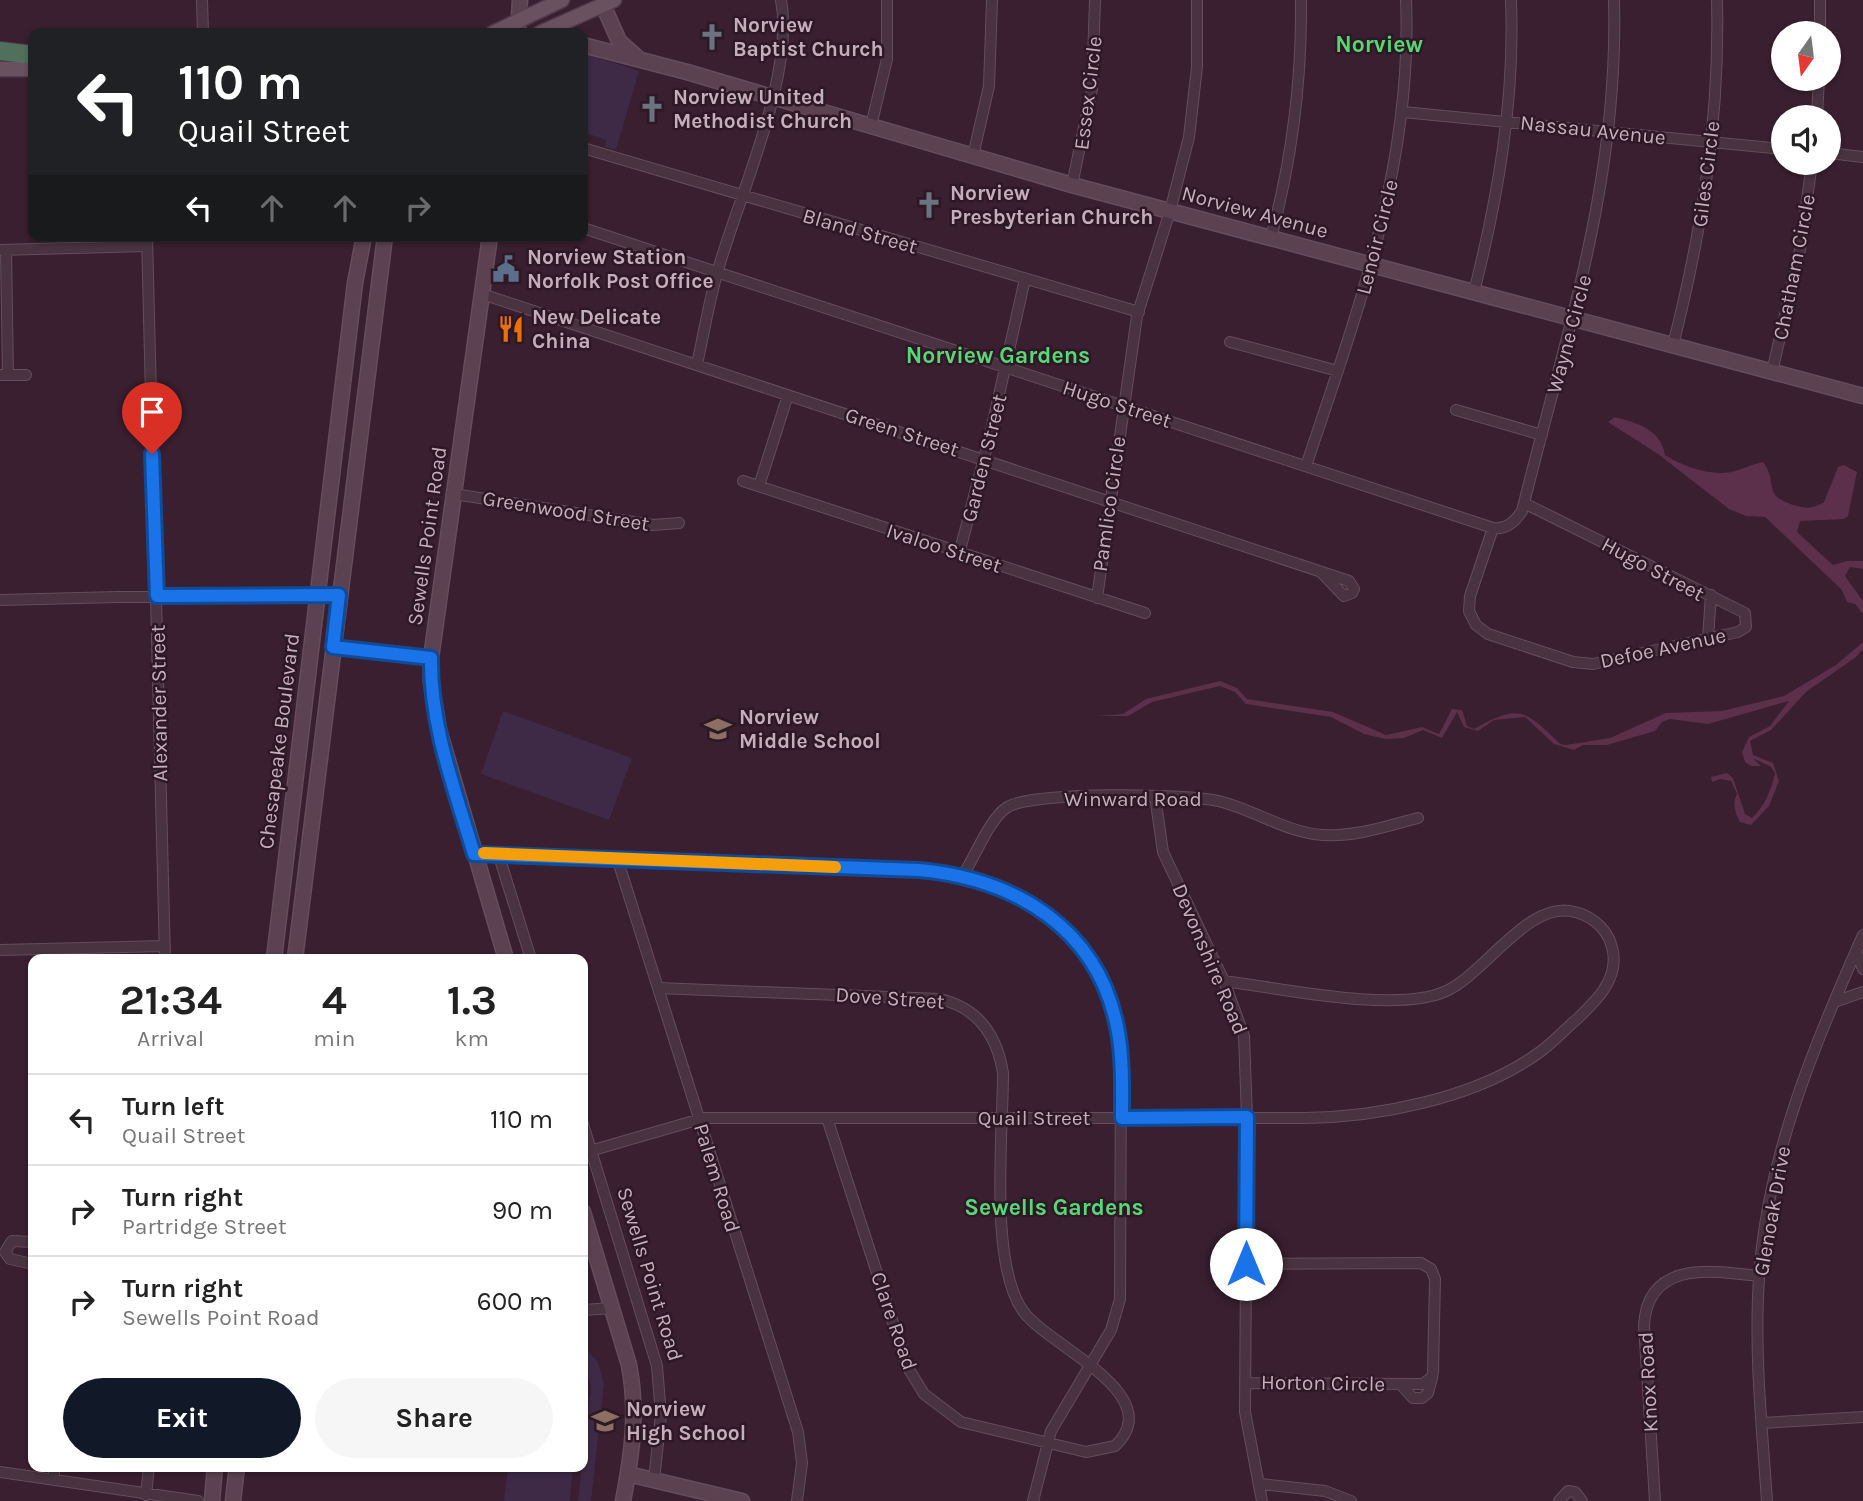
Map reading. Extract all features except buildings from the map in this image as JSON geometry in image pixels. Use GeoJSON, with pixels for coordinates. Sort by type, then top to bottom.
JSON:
{"type":"FeatureCollection","features":[{"type":"Feature","properties":{"kind":"highway"},"geometry":{"type":"LineString","coordinates":[[0,51],[28,55]]}},
{"type":"Feature","properties":{"kind":"main road"},"geometry":{"type":"LineString","coordinates":[[518,27],[520,0]]}},
{"type":"Feature","properties":{"kind":"main road"},"geometry":{"type":"LineString","coordinates":[[518,27],[562,0]]}},
{"type":"Feature","properties":{"kind":"main road"},"geometry":{"type":"LineString","coordinates":[[553,28],[608,2],[619,41],[639,59]]}},
{"type":"Feature","properties":{"kind":"main road","name":"Norview Avenue"},"geometry":{"type":"LineString","coordinates":[[588,46],[1072,185],[1863,396]]}},
{"type":"Feature","properties":{"kind":"main road"},"geometry":{"type":"LineString","coordinates":[[0,58],[28,56]]}},
{"type":"Feature","properties":{"kind":"main road"},"geometry":{"type":"LineString","coordinates":[[0,69],[28,69]]}},
{"type":"Feature","properties":{"kind":"main road","name":"Chesapeake Boulevard"},"geometry":{"type":"LineString","coordinates":[[275,954],[363,242]]}},
{"type":"Feature","properties":{"kind":"main road","name":"Chesapeake Boulevard"},"geometry":{"type":"LineString","coordinates":[[296,954],[384,242]]}},
{"type":"Feature","properties":{"kind":"main road","name":"Sewells Point Road"},"geometry":{"type":"LineString","coordinates":[[489,242],[431,658],[431,682],[439,730],[504,954]]}},
{"type":"Feature","properties":{"kind":"main road"},"geometry":{"type":"LineString","coordinates":[[360,253],[381,255]]}},
{"type":"Feature","properties":{"kind":"main road"},"geometry":{"type":"LineString","coordinates":[[588,1229],[634,1390],[635,1429],[623,1501]]}},
{"type":"Feature","properties":{"kind":"main road"},"geometry":{"type":"LineString","coordinates":[[212,1501],[214,1472]]}},
{"type":"Feature","properties":{"kind":"main road"},"geometry":{"type":"LineString","coordinates":[[233,1501],[236,1472]]}},
{"type":"Feature","properties":{"kind":"main road"},"geometry":{"type":"LineString","coordinates":[[628,1474],[742,1501]]}},
{"type":"Feature","properties":{"kind":"street"},"geometry":{"type":"LineString","coordinates":[[202,0],[202,28]]}},
{"type":"Feature","properties":{"kind":"street"},"geometry":{"type":"LineString","coordinates":[[697,364],[717,272],[772,97],[781,57],[781,0]]}},
{"type":"Feature","properties":{"kind":"street"},"geometry":{"type":"LineString","coordinates":[[872,126],[887,59],[887,0]]}},
{"type":"Feature","properties":{"kind":"street"},"geometry":{"type":"LineString","coordinates":[[973,156],[989,86],[992,0]]}},
{"type":"Feature","properties":{"kind":"street","name":"Essex Circle"},"geometry":{"type":"LineString","coordinates":[[1072,185],[1093,89],[1095,0]]}},
{"type":"Feature","properties":{"kind":"street","name":"Pamlico Circle"},"geometry":{"type":"LineString","coordinates":[[1097,598],[1122,406],[1139,312],[1170,211],[1193,114],[1199,35],[1197,0]]}},
{"type":"Feature","properties":{"kind":"street"},"geometry":{"type":"LineString","coordinates":[[1271,238],[1294,133],[1302,40],[1301,0]]}},
{"type":"Feature","properties":{"kind":"street","name":"Lenoir Circle"},"geometry":{"type":"LineString","coordinates":[[1306,466],[1373,265],[1387,210],[1403,112],[1406,0]]}},
{"type":"Feature","properties":{"kind":"street"},"geometry":{"type":"LineString","coordinates":[[1474,292],[1499,184],[1507,121],[1511,0]]}},
{"type":"Feature","properties":{"kind":"street","name":"Wayne Circle"},"geometry":{"type":"LineString","coordinates":[[1493,528],[1504,528],[1515,521],[1524,503],[1598,211],[1609,132],[1614,0]]}},
{"type":"Feature","properties":{"kind":"street","name":"Giles Circle"},"geometry":{"type":"LineString","coordinates":[[1673,345],[1699,233],[1712,142],[1717,0]]}},
{"type":"Feature","properties":{"kind":"street"},"geometry":{"type":"LineString","coordinates":[[1820,0],[1820,21]]}},
{"type":"Feature","properties":{"kind":"street","name":"Nassau Avenue"},"geometry":{"type":"LineString","coordinates":[[1403,112],[1771,148]]}},
{"type":"Feature","properties":{"kind":"street","name":"Bland Street"},"geometry":{"type":"LineString","coordinates":[[588,150],[1139,312]]}},
{"type":"Feature","properties":{"kind":"street"},"geometry":{"type":"LineString","coordinates":[[1841,154],[1863,157]]}},
{"type":"Feature","properties":{"kind":"street","name":"Chatham Circle"},"geometry":{"type":"LineString","coordinates":[[1772,372],[1800,250],[1810,175]]}},
{"type":"Feature","properties":{"kind":"street","name":"Hugo Street"},"geometry":{"type":"LineString","coordinates":[[588,230],[1493,528]]}},
{"type":"Feature","properties":{"kind":"street"},"geometry":{"type":"LineString","coordinates":[[26,374],[4,375],[3,250],[131,242]]}},
{"type":"Feature","properties":{"kind":"street","name":"Alexander Street"},"geometry":{"type":"LineString","coordinates":[[147,242],[166,954]]}},
{"type":"Feature","properties":{"kind":"street","name":"Garden Street"},"geometry":{"type":"LineString","coordinates":[[960,554],[1025,279]]}},
{"type":"Feature","properties":{"kind":"street","name":"Green Street"},"geometry":{"type":"LineString","coordinates":[[482,293],[1321,572]]}},
{"type":"Feature","properties":{"kind":"street"},"geometry":{"type":"LineString","coordinates":[[1230,342],[1338,371]]}},
{"type":"Feature","properties":{"kind":"street"},"geometry":{"type":"LineString","coordinates":[[759,486],[788,395]]}},
{"type":"Feature","properties":{"kind":"street"},"geometry":{"type":"LineString","coordinates":[[1456,410],[1542,436]]}},
{"type":"Feature","properties":{"kind":"street","name":"Ivaloo Street"},"geometry":{"type":"LineString","coordinates":[[743,481],[1145,613]]}},
{"type":"Feature","properties":{"kind":"street","name":"Greenwood Street"},"geometry":{"type":"LineString","coordinates":[[454,494],[653,525],[678,523]]}},
{"type":"Feature","properties":{"kind":"street","name":"Hugo Street"},"geometry":{"type":"LineString","coordinates":[[1524,503],[1712,595],[1708,638]]}},
{"type":"Feature","properties":{"kind":"street","name":"Defoe Avenue"},"geometry":{"type":"LineString","coordinates":[[1493,528],[1468,603],[1472,618],[1488,634],[1584,664],[1743,630],[1748,622],[1745,613],[1712,595]]}},
{"type":"Feature","properties":{"kind":"street"},"geometry":{"type":"LineString","coordinates":[[0,600],[339,595]]}},
{"type":"Feature","properties":{"kind":"street"},"geometry":{"type":"LineString","coordinates":[[333,647],[431,658]]}},
{"type":"Feature","properties":{"kind":"street","name":"Winward Road"},"geometry":{"type":"LineString","coordinates":[[963,875],[1001,812],[1018,802],[1154,796],[1222,802],[1296,830],[1325,835],[1362,832],[1418,818]]}},
{"type":"Feature","properties":{"kind":"street","name":"Devonshire Road"},"geometry":{"type":"LineString","coordinates":[[1154,796],[1163,852],[1224,981],[1244,1035],[1247,1117],[1245,1383],[1247,1426],[1261,1484],[1262,1501]]}},
{"type":"Feature","properties":{"kind":"street"},"geometry":{"type":"LineString","coordinates":[[498,853],[529,954]]}},
{"type":"Feature","properties":{"kind":"street"},"geometry":{"type":"LineString","coordinates":[[474,854],[919,870],[963,875],[1003,888],[1039,908],[1070,935],[1105,988],[1118,1031],[1122,1118],[1120,1299],[1111,1330],[1045,1444],[1033,1501]]}},
{"type":"Feature","properties":{"kind":"street","name":"Palem Road"},"geometry":{"type":"LineString","coordinates":[[617,858],[798,1432],[802,1463],[797,1501]]}},
{"type":"Feature","properties":{"kind":"street","name":"Quail Street"},"geometry":{"type":"LineString","coordinates":[[588,1151],[699,1118],[1333,1118],[1416,1104],[1500,1075],[1539,1053],[1601,994],[1614,964],[1611,942],[1600,925],[1583,914],[1566,910],[1538,916],[1459,984],[1420,999],[1390,1001],[1224,981]]}},
{"type":"Feature","properties":{"kind":"street","name":"Glenoak Drive"},"geometry":{"type":"LineString","coordinates":[[1767,1501],[1757,1357],[1759,1276],[1779,1155],[1804,1071],[1863,935]]}},
{"type":"Feature","properties":{"kind":"street"},"geometry":{"type":"LineString","coordinates":[[0,950],[165,946]]}},
{"type":"Feature","properties":{"kind":"street"},"geometry":{"type":"LineString","coordinates":[[1856,951],[1863,969]]}},
{"type":"Feature","properties":{"kind":"street","name":"Dove Street"},"geometry":{"type":"LineString","coordinates":[[659,988],[881,995],[952,1002],[977,1016],[997,1045],[1003,1073],[1003,1255],[1010,1287],[1036,1326],[1090,1367]]}},
{"type":"Feature","properties":{"kind":"street"},"geometry":{"type":"LineString","coordinates":[[1834,1002],[1863,992]]}},
{"type":"Feature","properties":{"kind":"street","name":"Clare Road"},"geometry":{"type":"LineString","coordinates":[[827,1118],[899,1343],[916,1384],[936,1406],[961,1422],[1045,1444],[1097,1452],[1115,1446],[1127,1430],[1129,1412],[1123,1394],[1090,1367]]}},
{"type":"Feature","properties":{"kind":"street","name":"Sewells Point Road"},"geometry":{"type":"LineString","coordinates":[[588,1154],[657,1366],[661,1415],[654,1480]]}},
{"type":"Feature","properties":{"kind":"street"},"geometry":{"type":"LineString","coordinates":[[28,1242],[12,1241],[5,1252],[15,1261],[28,1263]]}},
{"type":"Feature","properties":{"kind":"street","name":"Horton Circle"},"geometry":{"type":"LineString","coordinates":[[1245,1383],[1400,1384],[1413,1398],[1423,1398],[1428,1393],[1432,1377],[1435,1279],[1427,1266],[1408,1263],[1246,1264]]}},
{"type":"Feature","properties":{"kind":"street","name":"Knox Road"},"geometry":{"type":"LineString","coordinates":[[1655,1501],[1645,1348],[1647,1307],[1669,1279],[1689,1271],[1759,1276]]}},
{"type":"Feature","properties":{"kind":"street"},"geometry":{"type":"LineString","coordinates":[[588,1310],[612,1308]]}},
{"type":"Feature","properties":{"kind":"street"},"geometry":{"type":"LineString","coordinates":[[1762,1423],[1863,1417]]}},
{"type":"Feature","properties":{"kind":"street"},"geometry":{"type":"LineString","coordinates":[[0,1472],[198,1501]]}},
{"type":"Feature","properties":{"kind":"street"},"geometry":{"type":"LineString","coordinates":[[53,1480],[54,1472]]}},
{"type":"Feature","properties":{"kind":"street"},"geometry":{"type":"LineString","coordinates":[[146,1495],[148,1472]]}},
{"type":"Feature","properties":{"kind":"street"},"geometry":{"type":"LineString","coordinates":[[1261,1484],[1325,1491],[1351,1501]]}},
{"type":"Feature","properties":{"kind":"street"},"geometry":{"type":"LineString","coordinates":[[1559,1501],[1569,1491],[1575,1492],[1582,1501]]}},
{"type":"Feature","properties":{"kind":"shaded area"},"geometry":{"type":"Polygon","coordinates":[[[588,55],[639,71],[616,150],[605,147],[606,140],[588,134],[588,55]]]}},
{"type":"Feature","properties":{"kind":"shaded area"},"geometry":{"type":"Polygon","coordinates":[[[1615,417],[1647,428],[1659,439],[1665,455],[1696,469],[1723,473],[1763,462],[1778,498],[1802,507],[1818,506],[1824,502],[1838,467],[1844,465],[1857,472],[1848,516],[1844,519],[1800,521],[1797,532],[1833,565],[1847,561],[1863,561],[1863,569],[1850,567],[1845,576],[1863,601],[1863,614],[1855,604],[1847,602],[1842,590],[1765,517],[1746,516],[1729,509],[1658,454],[1608,422],[1615,417]]]}},
{"type":"Feature","properties":{"kind":"shaded area"},"geometry":{"type":"Polygon","coordinates":[[[1863,642],[1863,649],[1856,657],[1806,692],[1771,730],[1750,741],[1753,755],[1773,763],[1779,781],[1769,806],[1751,825],[1738,819],[1734,805],[1737,794],[1731,781],[1720,779],[1712,782],[1711,777],[1727,773],[1733,778],[1745,814],[1752,818],[1767,797],[1775,773],[1771,767],[1753,758],[1761,766],[1751,766],[1745,762],[1742,752],[1749,737],[1770,726],[1789,701],[1708,724],[1670,719],[1662,722],[1655,731],[1607,745],[1583,745],[1574,750],[1554,744],[1525,717],[1494,720],[1478,731],[1464,727],[1457,712],[1442,738],[1423,730],[1404,738],[1385,739],[1364,734],[1331,717],[1246,704],[1235,692],[1220,686],[1152,702],[1128,716],[1096,716],[1123,714],[1146,699],[1220,681],[1237,688],[1247,699],[1333,712],[1386,735],[1422,727],[1439,734],[1452,709],[1462,710],[1467,726],[1474,729],[1502,716],[1521,714],[1530,717],[1560,744],[1566,745],[1610,738],[1666,713],[1722,711],[1784,696],[1836,665],[1863,642]]]}},
{"type":"Feature","properties":{"kind":"shaded area"},"geometry":{"type":"Polygon","coordinates":[[[503,711],[632,758],[609,820],[481,774],[503,711]]]}},
{"type":"Feature","properties":{"kind":"shaded area"},"geometry":{"type":"Polygon","coordinates":[[[588,1351],[598,1362],[604,1383],[591,1501],[578,1501],[581,1472],[588,1472],[591,1389],[588,1351]]]}},
{"type":"Feature","properties":{"kind":"shaded area"},"geometry":{"type":"Polygon","coordinates":[[[507,1472],[573,1472],[570,1501],[504,1501],[507,1472]]]}},
{"type":"Feature","properties":{"kind":"slow traffic"},"geometry":{"type":"LineString","coordinates":[[484,853],[835,867]]}},
{"type":"Feature","properties":{"kind":"place","name":"Norview Baptist Church"},"geometry":{"type":"Point","coordinates":[712,37]}},
{"type":"Feature","properties":{"kind":"place","name":"Norview United Methodist Church"},"geometry":{"type":"Point","coordinates":[652,109]}},
{"type":"Feature","properties":{"kind":"place","name":"Norview Presbyterian Church"},"geometry":{"type":"Point","coordinates":[929,205]}},
{"type":"Feature","properties":{"kind":"place","name":"Norview Station Norfolk Post Office"},"geometry":{"type":"Point","coordinates":[506,269]}},
{"type":"Feature","properties":{"kind":"place","name":"New Delicate China"},"geometry":{"type":"Point","coordinates":[511,329]}},
{"type":"Feature","properties":{"kind":"place","name":"Norview Middle School"},"geometry":{"type":"Point","coordinates":[718,729]}},
{"type":"Feature","properties":{"kind":"place","name":"Norview High School"},"geometry":{"type":"Point","coordinates":[605,1421]}},
{"type":"Feature","properties":{"kind":"district","name":"Norview"},"geometry":{"type":"Point","coordinates":[1379,44]}},
{"type":"Feature","properties":{"kind":"district","name":"Norview Gardens"},"geometry":{"type":"Point","coordinates":[998,355]}},
{"type":"Feature","properties":{"kind":"district","name":"Sewells Gardens"},"geometry":{"type":"Point","coordinates":[1054,1207]}},
{"type":"Feature","properties":{"kind":"route"},"geometry":{"type":"LineString","coordinates":[[152,454],[157,596],[281,593],[339,595],[333,647],[431,658],[433,703],[449,770],[474,854],[919,870],[966,876],[987,882],[1022,897],[1039,908],[1070,935],[1100,976],[1105,988],[1118,1031],[1122,1118],[1247,1117],[1246,1264]]}}]}
